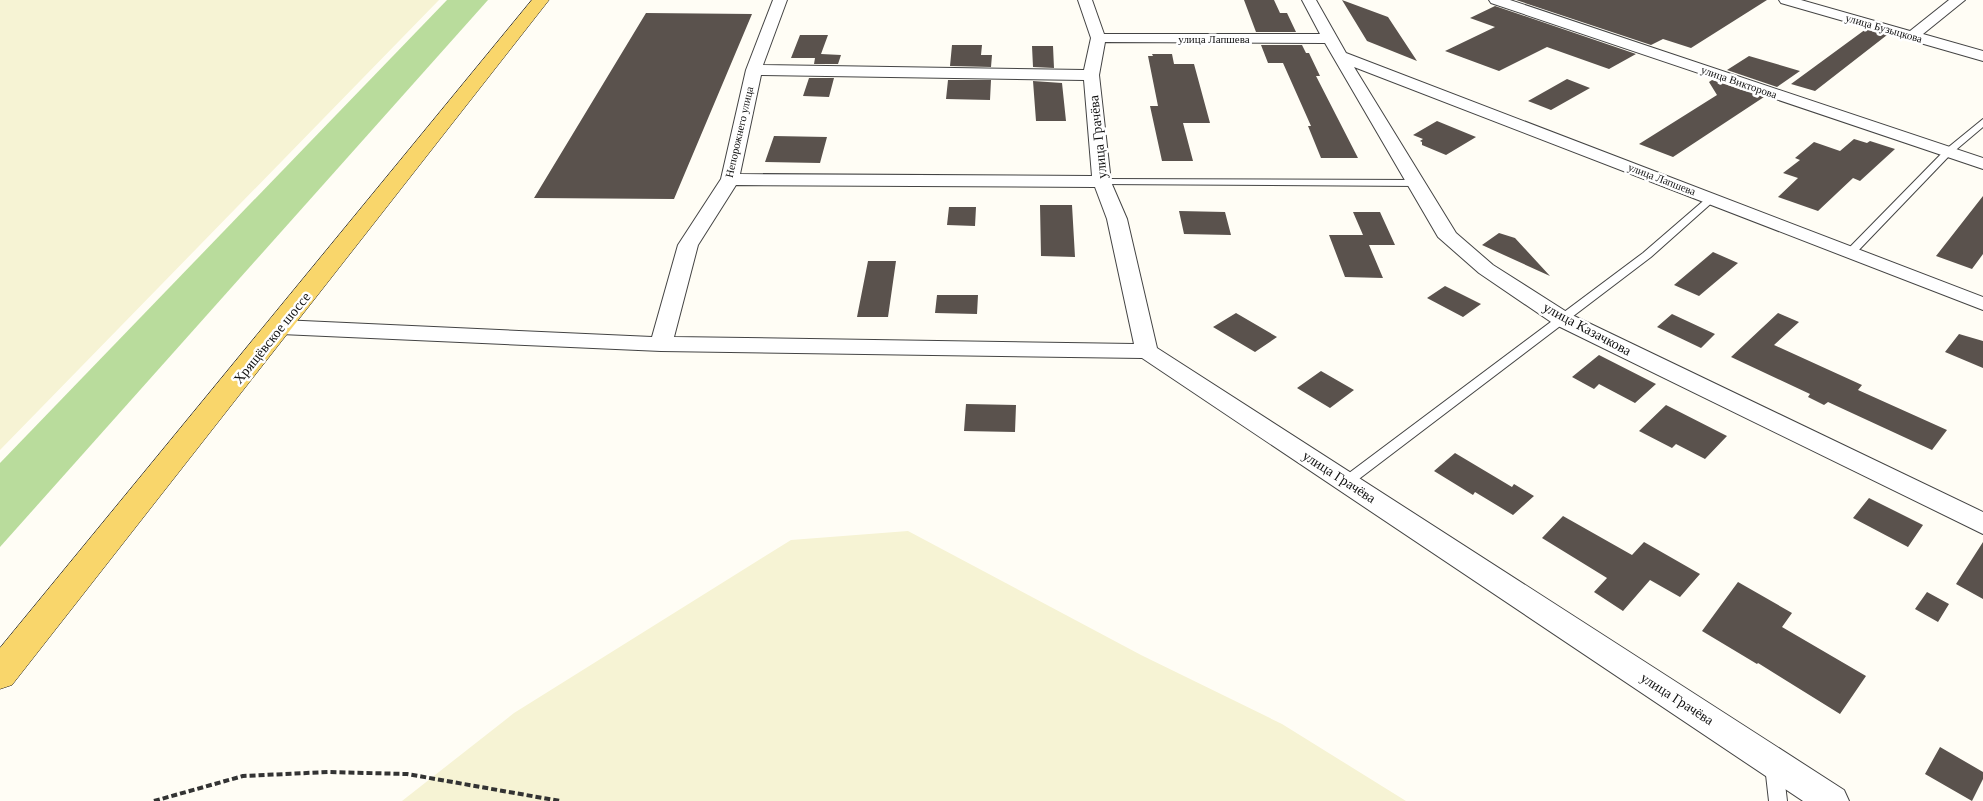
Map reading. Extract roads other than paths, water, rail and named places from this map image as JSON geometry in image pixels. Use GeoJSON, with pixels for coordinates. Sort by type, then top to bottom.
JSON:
{"type":"FeatureCollection","features":[{"type":"Feature","properties":{"kind":"main road","name":"Хрящёвское шоссе"},"geometry":{"type":"LineString","coordinates":[[0,674],[541,0]]}},
{"type":"Feature","properties":{"kind":"street","name":"Непорожнего улица"},"geometry":{"type":"LineString","coordinates":[[661,344],[688,245],[730,179],[754,70],[780,0]]}},
{"type":"Feature","properties":{"kind":"street","name":"улица Грачёва"},"geometry":{"type":"LineString","coordinates":[[1085,0],[1098,38],[1091,75],[1102,182],[1118,219],[1147,351],[1832,801]]}},
{"type":"Feature","properties":{"kind":"street","name":"улица Казачкова"},"geometry":{"type":"LineString","coordinates":[[1309,0],[1330,39],[1448,237],[1486,269],[1562,319],[1983,524]]}},
{"type":"Feature","properties":{"kind":"street","name":"улица Викторова"},"geometry":{"type":"LineString","coordinates":[[1496,0],[1983,164]]}},
{"type":"Feature","properties":{"kind":"street","name":"улица Бузыцкова"},"geometry":{"type":"LineString","coordinates":[[1786,0],[1983,56]]}},
{"type":"Feature","properties":{"kind":"street"},"geometry":{"type":"LineString","coordinates":[[1912,36],[1958,0]]}},
{"type":"Feature","properties":{"kind":"street","name":"улица Лапшева"},"geometry":{"type":"LineString","coordinates":[[1098,38],[1330,39]]}},
{"type":"Feature","properties":{"kind":"street","name":"улица Лапшева"},"geometry":{"type":"LineString","coordinates":[[1340,56],[1983,304]]}},
{"type":"Feature","properties":{"kind":"street"},"geometry":{"type":"LineString","coordinates":[[754,70],[1091,75]]}},
{"type":"Feature","properties":{"kind":"street"},"geometry":{"type":"LineString","coordinates":[[730,179],[1102,182]]}},
{"type":"Feature","properties":{"kind":"street"},"geometry":{"type":"LineString","coordinates":[[280,327],[661,344],[1147,351]]}},
{"type":"Feature","properties":{"kind":"lane"},"geometry":{"type":"LineString","coordinates":[[1851,252],[1948,152],[1983,122]]}},
{"type":"Feature","properties":{"kind":"lane"},"geometry":{"type":"LineString","coordinates":[[1102,182],[1417,183]]}},
{"type":"Feature","properties":{"kind":"lane"},"geometry":{"type":"LineString","coordinates":[[1346,482],[1647,255],[1712,198]]}},
{"type":"Feature","properties":{"kind":"lane"},"geometry":{"type":"LineString","coordinates":[[1773,763],[1778,801]]}}]}
